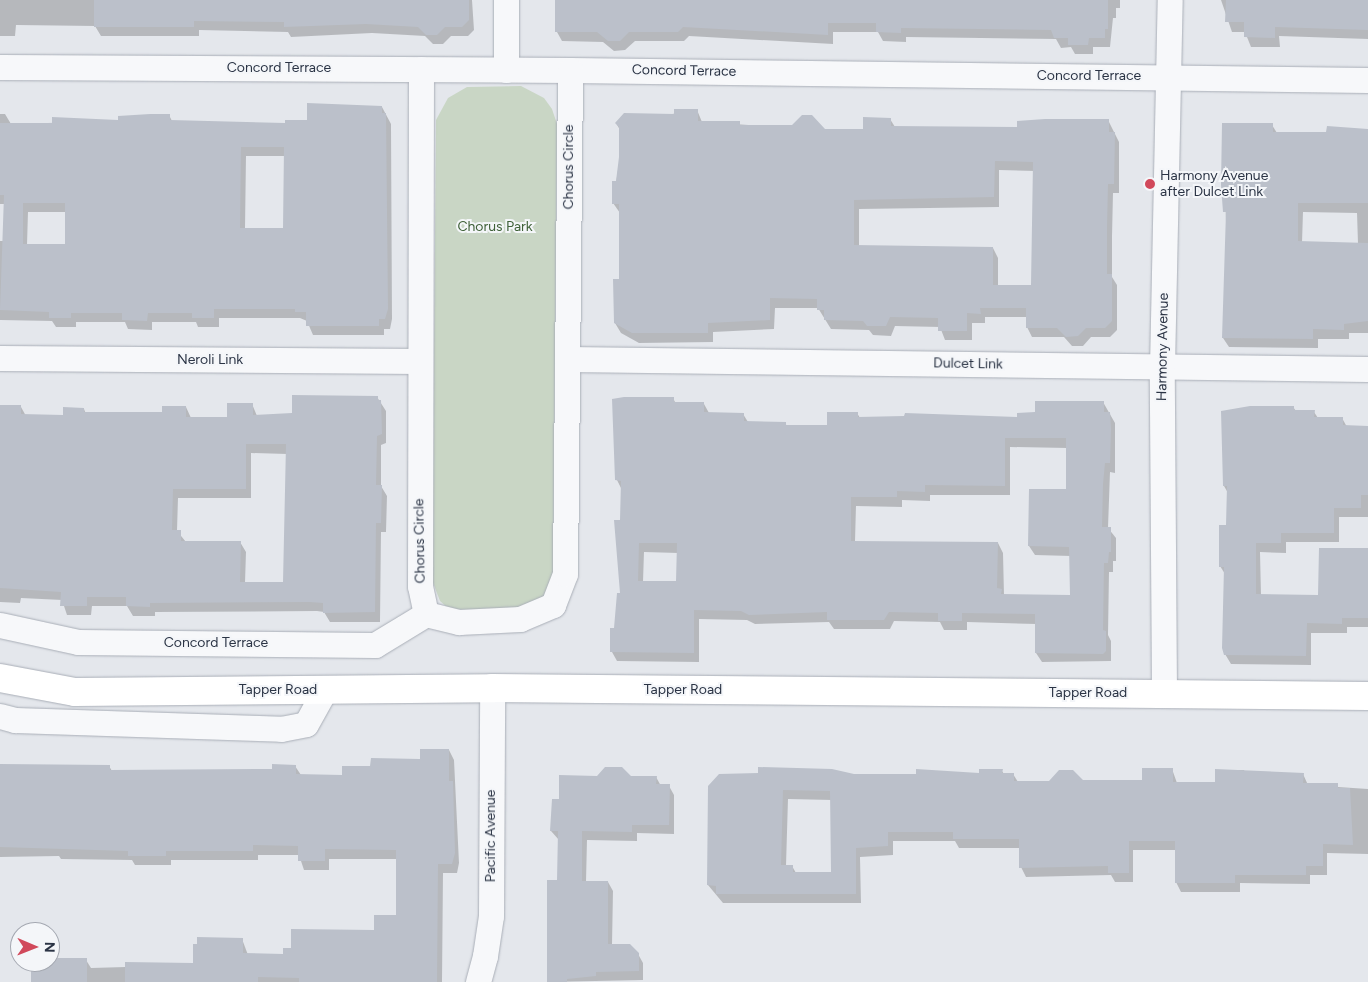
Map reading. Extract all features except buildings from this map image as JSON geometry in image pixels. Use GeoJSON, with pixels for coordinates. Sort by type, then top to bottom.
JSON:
{"type":"FeatureCollection","features":[{"type":"Feature","properties":{"kind":"street"},"geometry":{"type":"LineString","coordinates":[[506,0],[506,70]]}},
{"type":"Feature","properties":{"kind":"street","name":"Harmony Avenue"},"geometry":{"type":"LineString","coordinates":[[1164,694],[1162,367],[1170,0]]}},
{"type":"Feature","properties":{"kind":"street","name":"Concord Terrace"},"geometry":{"type":"LineString","coordinates":[[0,67],[570,70],[1169,76],[1368,80]]}},
{"type":"Feature","properties":{"kind":"street","name":"Chorus Circle"},"geometry":{"type":"LineString","coordinates":[[421,69],[420,586],[426,614],[459,622],[520,618],[553,605],[565,574],[570,70]]}},
{"type":"Feature","properties":{"kind":"street","name":"Neroli Link"},"geometry":{"type":"LineString","coordinates":[[0,358],[420,361]]}},
{"type":"Feature","properties":{"kind":"street","name":"Dulcet Link"},"geometry":{"type":"LineString","coordinates":[[568,359],[1368,369]]}},
{"type":"Feature","properties":{"kind":"street","name":"Concord Terrace"},"geometry":{"type":"LineString","coordinates":[[0,625],[78,642],[376,644],[426,614]]}},
{"type":"Feature","properties":{"kind":"street","name":"Tapper Road"},"geometry":{"type":"LineString","coordinates":[[0,678],[75,692],[492,688],[1368,696]]}},
{"type":"Feature","properties":{"kind":"street","name":"Pacific Avenue"},"geometry":{"type":"LineString","coordinates":[[478,982],[486,956],[491,916],[492,688]]}},
{"type":"Feature","properties":{"kind":"street"},"geometry":{"type":"LineString","coordinates":[[0,716],[15,720],[281,729],[306,724],[326,690]]}},
{"type":"Feature","properties":{"kind":"green space","name":"Chorus Park"},"geometry":{"type":"Polygon","coordinates":[[[521,86],[544,98],[552,109],[557,124],[553,585],[549,595],[520,614],[449,609],[440,601],[432,580],[436,120],[448,98],[467,87],[521,86]]]}},
{"type":"Feature","properties":{"kind":"place","name":"Harmony Avenue after Dulcet Link"},"geometry":{"type":"Point","coordinates":[1150,184]}}]}
